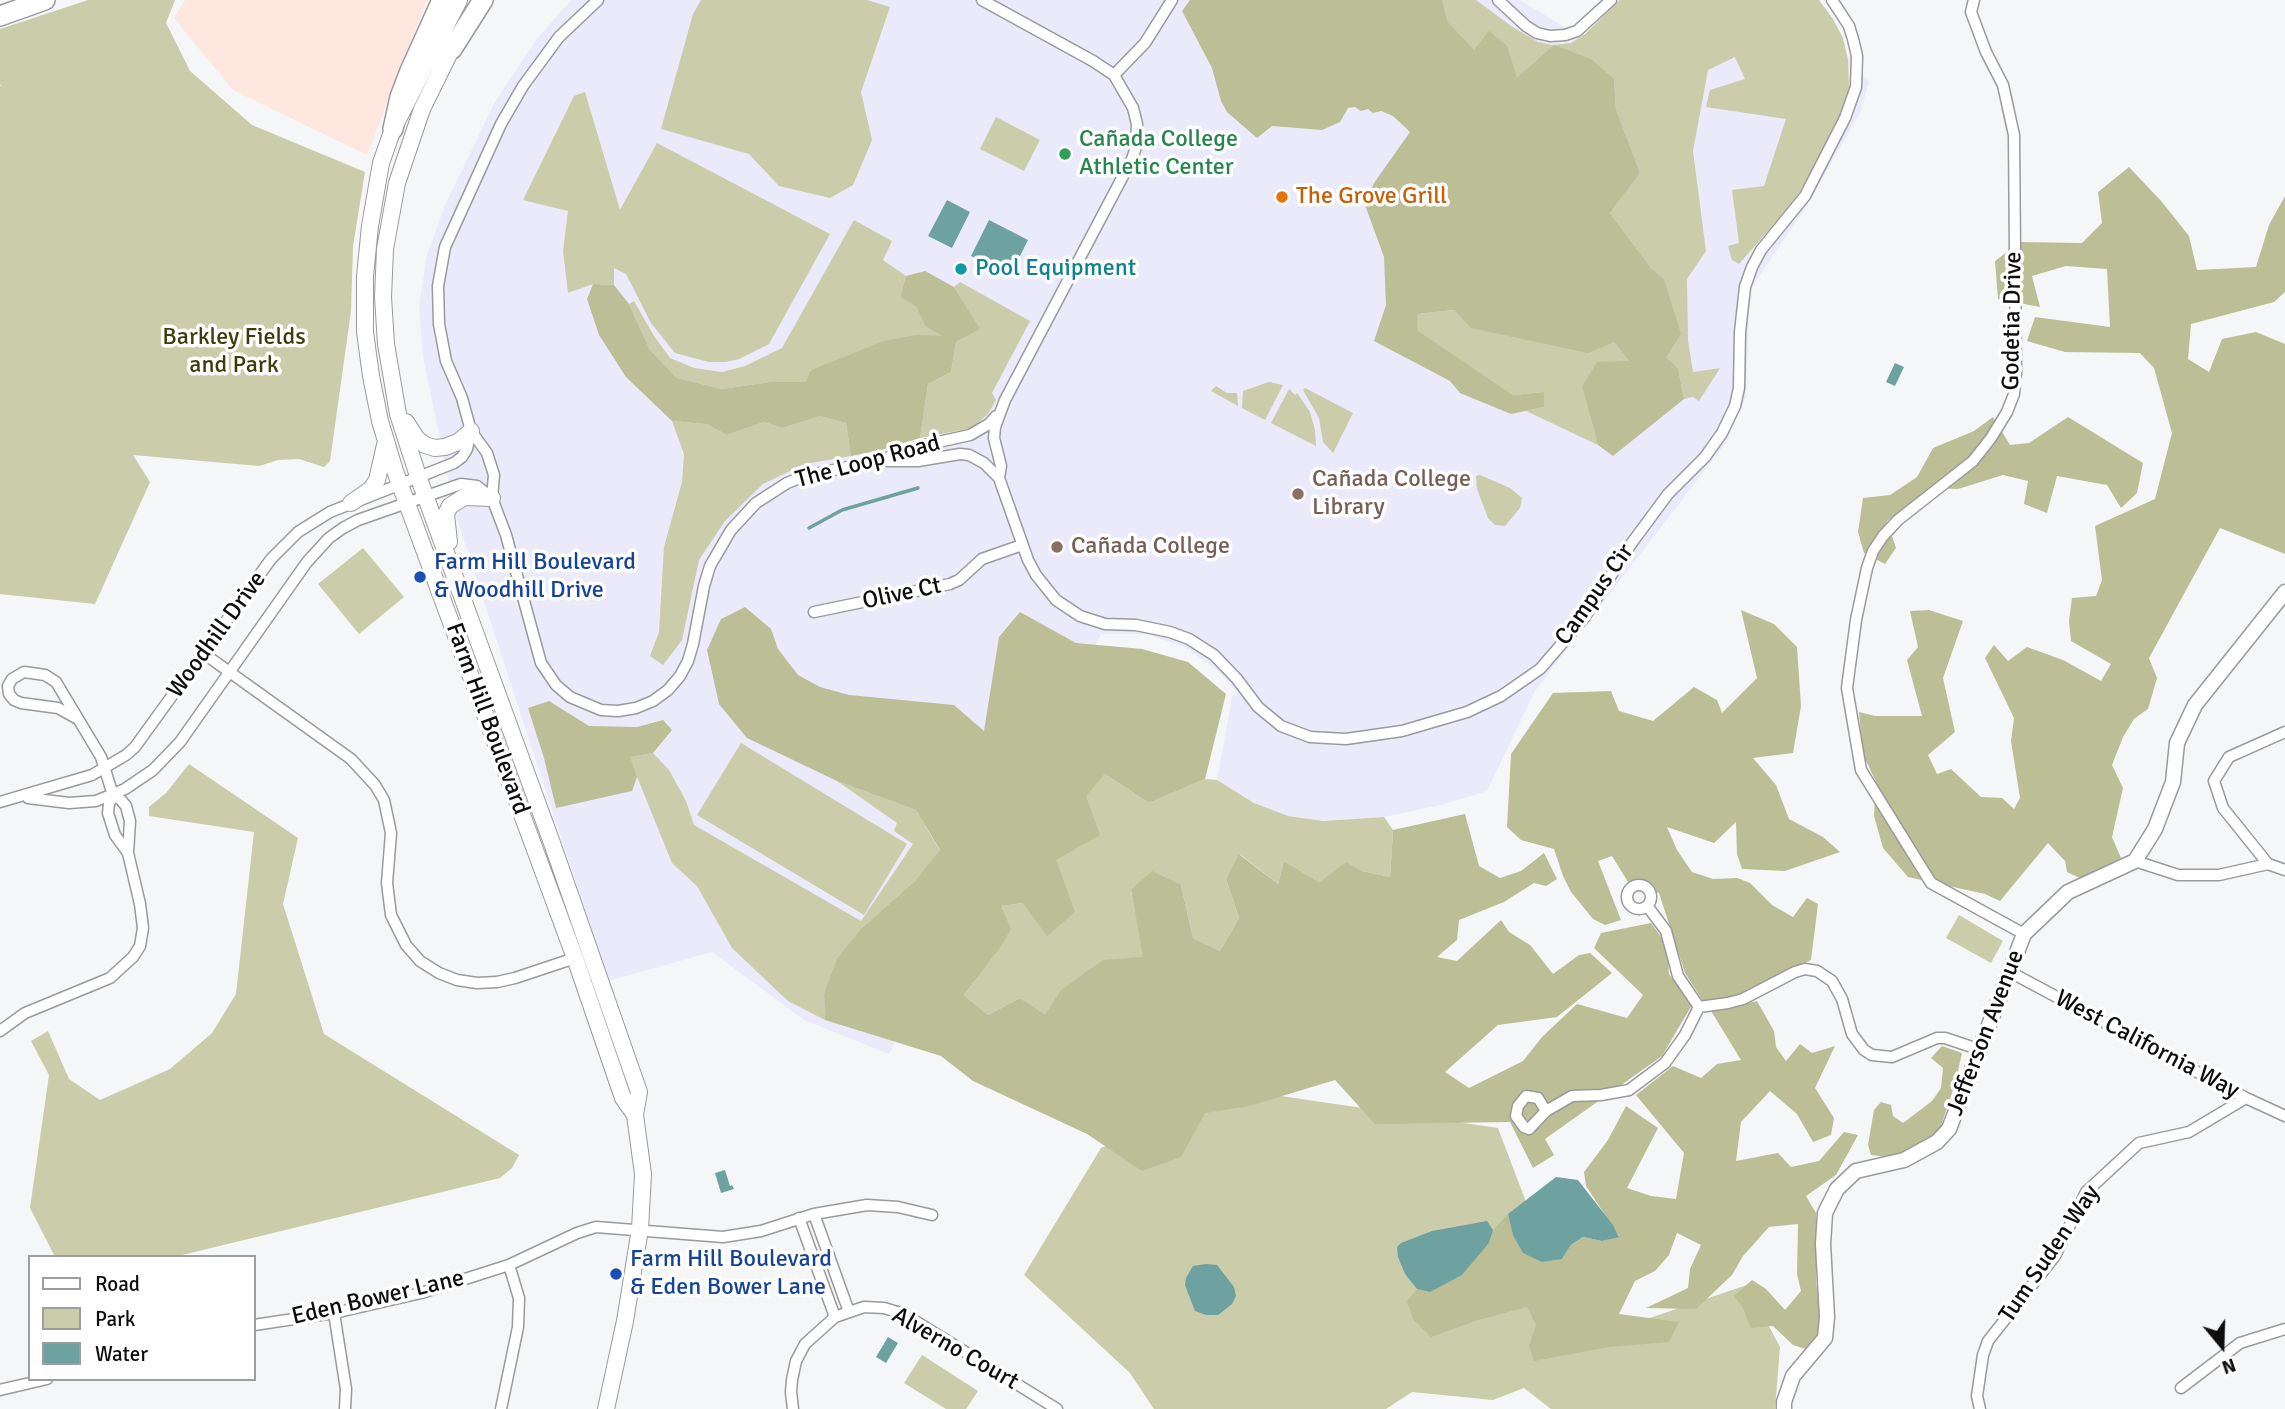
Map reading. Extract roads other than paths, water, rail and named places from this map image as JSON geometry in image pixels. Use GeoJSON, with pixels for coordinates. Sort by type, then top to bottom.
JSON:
{"type":"FeatureCollection","features":[{"type":"Feature","properties":{"kind":"highway"},"geometry":{"type":"LineString","coordinates":[[0,16],[45,0]]}},
{"type":"Feature","properties":{"kind":"highway"},"geometry":{"type":"LineString","coordinates":[[393,129],[400,97],[442,0]]}},
{"type":"Feature","properties":{"kind":"highway"},"geometry":{"type":"LineString","coordinates":[[452,48],[481,0]]}},
{"type":"Feature","properties":{"kind":"main road","name":"Farm Hill Boulevard"},"geometry":{"type":"LineString","coordinates":[[459,0],[393,129],[376,182],[365,276],[368,353],[386,443],[407,503],[624,1098],[635,1115]]}},
{"type":"Feature","properties":{"kind":"main road","name":"Farm Hill Boulevard"},"geometry":{"type":"LineString","coordinates":[[452,48],[412,134],[397,183],[388,229],[384,320],[393,390],[418,476],[552,843],[639,1092],[635,1115],[643,1174],[640,1230],[625,1321],[606,1409]]}},
{"type":"Feature","properties":{"kind":"main road"},"geometry":{"type":"LineString","coordinates":[[393,390],[410,430],[425,445],[446,447],[458,442],[471,431]]}},
{"type":"Feature","properties":{"kind":"main road"},"geometry":{"type":"LineString","coordinates":[[351,503],[371,489],[377,480],[386,443]]}},
{"type":"Feature","properties":{"kind":"main road"},"geometry":{"type":"LineString","coordinates":[[456,582],[446,514],[450,506],[464,497],[492,498]]}},
{"type":"Feature","properties":{"kind":"street"},"geometry":{"type":"LineString","coordinates":[[418,476],[454,463],[462,457],[467,449],[471,431],[446,362],[439,324],[438,286],[445,247],[501,124],[523,86],[559,37],[598,0]]}},
{"type":"Feature","properties":{"kind":"street"},"geometry":{"type":"LineString","coordinates":[[982,0],[1114,75],[1133,108],[1137,124],[1136,147],[1126,172],[1003,406]]}},
{"type":"Feature","properties":{"kind":"street"},"geometry":{"type":"LineString","coordinates":[[1114,75],[1145,43],[1172,0]]}},
{"type":"Feature","properties":{"kind":"street"},"geometry":{"type":"LineString","coordinates":[[1498,0],[1525,26],[1537,33],[1558,36],[1577,31],[1611,0]]}},
{"type":"Feature","properties":{"kind":"street","name":"Campus Cir"},"geometry":{"type":"LineString","coordinates":[[1003,406],[994,438],[1000,466],[999,478],[1022,545],[1036,575],[1056,600],[1068,609],[1105,624],[1152,628],[1189,639],[1214,655],[1270,718],[1294,733],[1310,737],[1346,739],[1384,735],[1467,712],[1522,682],[1540,668],[1584,618],[1630,544],[1668,494],[1705,457],[1722,433],[1735,406],[1739,387],[1740,332],[1745,287],[1752,267],[1761,250],[1805,196],[1845,118],[1856,86],[1857,56],[1853,39],[1849,26],[1832,0]]}},
{"type":"Feature","properties":{"kind":"street","name":"Godetia Drive"},"geometry":{"type":"LineString","coordinates":[[1974,0],[1971,12],[1986,52],[2003,85],[2014,135],[2014,394],[1996,429],[1973,461],[1898,520],[1873,551],[1856,620],[1847,688],[1861,770],[1931,883],[2024,934]]}},
{"type":"Feature","properties":{"kind":"street","name":"The Loop Road"},"geometry":{"type":"LineString","coordinates":[[471,431],[487,453],[494,475],[492,498],[506,535],[536,648],[547,674],[570,697],[601,710],[618,711],[653,701],[668,690],[680,676],[688,662],[710,566],[719,548],[742,516],[771,492],[805,476],[881,460],[920,446],[970,435],[989,424],[1003,406]]}},
{"type":"Feature","properties":{"kind":"street"},"geometry":{"type":"LineString","coordinates":[[881,460],[918,461],[968,455],[984,463],[999,478]]}},
{"type":"Feature","properties":{"kind":"street","name":"Woodhill Drive"},"geometry":{"type":"LineString","coordinates":[[0,802],[80,780],[105,769],[135,747],[271,559],[298,532],[313,520],[418,476]]}},
{"type":"Feature","properties":{"kind":"street","name":"Woodhill Drive"},"geometry":{"type":"LineString","coordinates":[[22,797],[81,803],[113,795],[138,781],[167,758],[307,562],[329,538],[358,520],[461,484],[477,486],[492,498]]}},
{"type":"Feature","properties":{"kind":"street","name":"Olive Ct"},"geometry":{"type":"LineString","coordinates":[[814,612],[950,584],[960,580],[982,559],[1022,545]]}},
{"type":"Feature","properties":{"kind":"street"},"geometry":{"type":"LineString","coordinates":[[2268,864],[2219,875],[2178,875],[2135,861],[2155,829],[2164,806],[2173,782],[2177,743],[2195,705],[2285,592]]}},
{"type":"Feature","properties":{"kind":"street"},"geometry":{"type":"LineString","coordinates":[[203,653],[351,759],[375,785],[384,800],[391,833],[387,883],[391,915],[406,945],[420,961],[457,980],[477,983],[515,978],[575,958]]}},
{"type":"Feature","properties":{"kind":"street"},"geometry":{"type":"LineString","coordinates":[[0,1031],[25,1013],[110,978],[136,953],[143,928],[128,853],[130,830],[126,806],[113,795],[95,747],[76,718],[71,704],[52,678],[24,672],[18,674],[8,686],[9,694],[21,704],[58,708],[76,718]]}},
{"type":"Feature","properties":{"kind":"street"},"geometry":{"type":"LineString","coordinates":[[2285,732],[2229,757],[2214,781],[2223,808],[2268,864],[2285,870]]}},
{"type":"Feature","properties":{"kind":"street"},"geometry":{"type":"LineString","coordinates":[[113,795],[108,804],[108,813],[115,835],[128,853]]}},
{"type":"Feature","properties":{"kind":"street","name":"Jefferson Avenue"},"geometry":{"type":"LineString","coordinates":[[1784,1409],[1793,1376],[1825,1338],[1825,1213],[1837,1189],[1856,1171],[1904,1160],[1937,1142],[1949,1129],[2024,934],[2068,892],[2135,861]]}},
{"type":"Feature","properties":{"kind":"street"},"geometry":{"type":"LineString","coordinates":[[1648,907],[1666,931],[1678,976],[1699,1007]]}},
{"type":"Feature","properties":{"kind":"street"},"geometry":{"type":"LineString","coordinates":[[1699,1007],[1743,999],[1805,969],[1817,971],[1832,981],[1842,999],[1852,1034],[1864,1050],[1872,1055],[1892,1057],[1937,1038],[1979,1049]]}},
{"type":"Feature","properties":{"kind":"street","name":"West California Way"},"geometry":{"type":"LineString","coordinates":[[2010,972],[2246,1098],[2285,1116]]}},
{"type":"Feature","properties":{"kind":"street"},"geometry":{"type":"LineString","coordinates":[[1546,1111],[1572,1096],[1629,1090],[1641,1082],[1665,1063],[1685,1035],[1699,1007]]}},
{"type":"Feature","properties":{"kind":"street","name":"Tum Suden Way"},"geometry":{"type":"LineString","coordinates":[[1980,1409],[1977,1396],[1981,1365],[1989,1341],[2055,1256],[2085,1192],[2139,1143],[2189,1132],[2246,1098]]}},
{"type":"Feature","properties":{"kind":"street","name":"Eden Bower Lane"},"geometry":{"type":"LineString","coordinates":[[256,1325],[334,1313],[421,1293],[509,1265],[577,1233],[596,1227],[723,1237],[761,1231],[814,1213],[867,1205],[898,1207],[932,1215]]}},
{"type":"Feature","properties":{"kind":"street"},"geometry":{"type":"LineString","coordinates":[[814,1213],[849,1311]]}},
{"type":"Feature","properties":{"kind":"street"},"geometry":{"type":"LineString","coordinates":[[799,1218],[835,1317]]}},
{"type":"Feature","properties":{"kind":"street"},"geometry":{"type":"LineString","coordinates":[[501,1409],[518,1327],[519,1297],[509,1265]]}},
{"type":"Feature","properties":{"kind":"street","name":"Alverno Court"},"geometry":{"type":"LineString","coordinates":[[793,1409],[791,1392],[796,1361],[805,1344],[835,1317],[864,1307],[884,1308],[904,1314],[1057,1409]]}},
{"type":"Feature","properties":{"kind":"street"},"geometry":{"type":"LineString","coordinates":[[334,1313],[346,1389],[345,1409]]}},
{"type":"Feature","properties":{"kind":"street"},"geometry":{"type":"LineString","coordinates":[[2181,1388],[2240,1343],[2285,1329]]}},
{"type":"Feature","properties":{"kind":"street"},"geometry":{"type":"LineString","coordinates":[[0,1390],[38,1381]]}},
{"type":"Feature","properties":{"kind":"water"},"geometry":{"type":"Polygon","coordinates":[[[947,200],[970,212],[952,248],[928,236],[947,200]]]}},
{"type":"Feature","properties":{"kind":"water"},"geometry":{"type":"Polygon","coordinates":[[[989,220],[1028,240],[1010,276],[971,256],[989,220]]]}},
{"type":"Feature","properties":{"kind":"water"},"geometry":{"type":"Polygon","coordinates":[[[1895,363],[1904,367],[1895,386],[1886,382],[1895,363]]]}},
{"type":"Feature","properties":{"kind":"water"},"geometry":{"type":"Polygon","coordinates":[[[725,1170],[730,1186],[734,1189],[721,1193],[715,1173],[725,1170]]]}},
{"type":"Feature","properties":{"kind":"water"},"geometry":{"type":"Polygon","coordinates":[[[1556,1177],[1578,1180],[1613,1225],[1619,1237],[1602,1241],[1583,1237],[1571,1245],[1562,1259],[1542,1262],[1523,1253],[1513,1235],[1508,1214],[1556,1177]]]}},
{"type":"Feature","properties":{"kind":"water"},"geometry":{"type":"Polygon","coordinates":[[[1487,1221],[1493,1230],[1489,1243],[1462,1275],[1430,1292],[1417,1289],[1405,1274],[1398,1257],[1397,1247],[1401,1243],[1432,1231],[1487,1221]]]}},
{"type":"Feature","properties":{"kind":"water"},"geometry":{"type":"Polygon","coordinates":[[[1217,1265],[1234,1287],[1236,1296],[1232,1304],[1218,1315],[1195,1311],[1185,1285],[1193,1266],[1217,1265]]]}},
{"type":"Feature","properties":{"kind":"water"},"geometry":{"type":"Polygon","coordinates":[[[888,1337],[898,1343],[886,1363],[876,1357],[888,1337]]]}},
{"type":"Feature","properties":{"kind":"waterway"},"geometry":{"type":"LineString","coordinates":[[809,528],[842,510],[918,488]]}},
{"type":"Feature","properties":{"kind":"place","name":"Cañada College Athletic Center"},"geometry":{"type":"Point","coordinates":[1065,154]}},
{"type":"Feature","properties":{"kind":"place","name":"The Grove Grill"},"geometry":{"type":"Point","coordinates":[1282,197]}},
{"type":"Feature","properties":{"kind":"place","name":"Pool Equipment"},"geometry":{"type":"Point","coordinates":[961,269]}},
{"type":"Feature","properties":{"kind":"place","name":"Cañada College Library"},"geometry":{"type":"Point","coordinates":[1298,494]}},
{"type":"Feature","properties":{"kind":"place","name":"Cañada College"},"geometry":{"type":"Point","coordinates":[1057,547]}},
{"type":"Feature","properties":{"kind":"place","name":"Farm Hill Boulevard & Woodhill Drive"},"geometry":{"type":"Point","coordinates":[420,577]}},
{"type":"Feature","properties":{"kind":"place","name":"Farm Hill Boulevard & Eden Bower Lane"},"geometry":{"type":"Point","coordinates":[616,1274]}},
{"type":"Feature","properties":{"kind":"park label","name":"Barkley Fields and Park"},"geometry":{"type":"Point","coordinates":[234,352]}}]}
